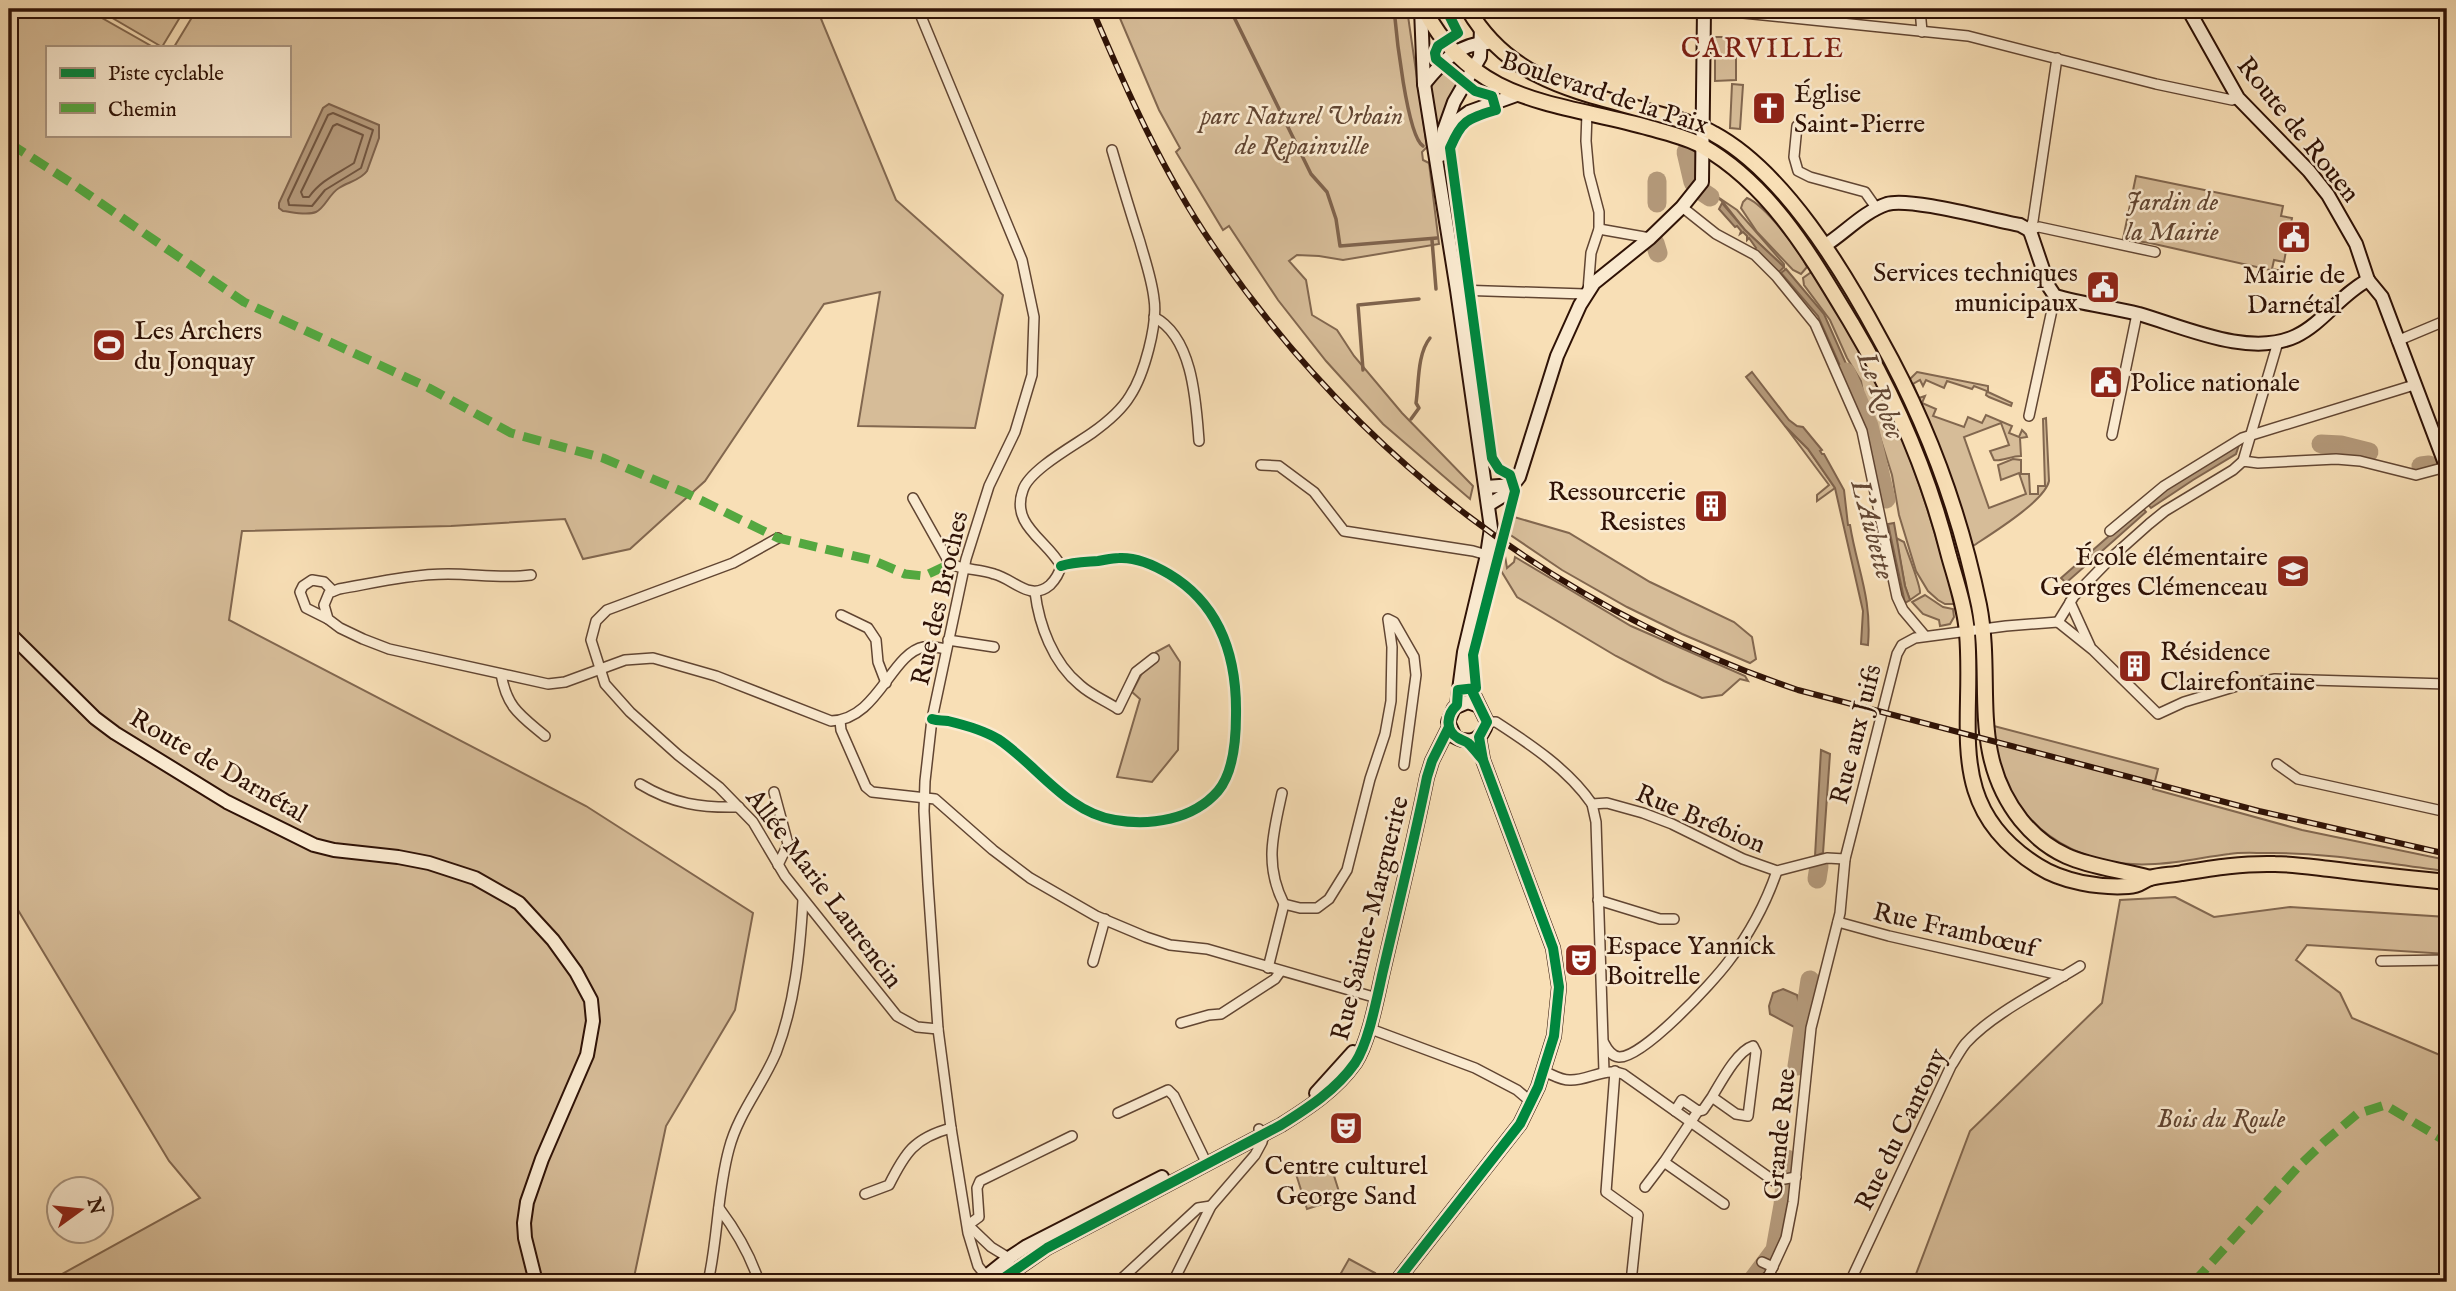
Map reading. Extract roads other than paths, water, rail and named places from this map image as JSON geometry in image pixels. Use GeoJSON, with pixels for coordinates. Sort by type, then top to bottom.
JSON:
{"type":"FeatureCollection","features":[{"type":"Feature","properties":{"kind":"main road","name":"Boulevard de la Paix"},"geometry":{"type":"LineString","coordinates":[[1422,9],[1440,38],[1454,53],[1472,71],[1494,84],[1519,94],[1654,129],[1702,146],[1745,177],[1785,219],[1866,348],[1911,446],[1948,551],[1967,631],[1968,766],[1976,795],[1991,824],[2022,855],[2041,869],[2070,880],[2125,887],[2138,886],[2150,878]]}},
{"type":"Feature","properties":{"kind":"main road"},"geometry":{"type":"LineString","coordinates":[[1396,1282],[1520,1124],[1543,1071],[1554,1036],[1559,987],[1553,948],[1483,760],[1462,735],[1451,712],[1457,705],[1464,652],[1491,528],[1424,84],[1422,9]]}},
{"type":"Feature","properties":{"kind":"main road","name":"Boulevard de la Paix"},"geometry":{"type":"LineString","coordinates":[[1468,9],[1484,38],[1515,62],[1547,81],[1702,128],[1717,135],[1743,154],[1774,183],[1824,246],[1881,340],[1924,429],[1961,533],[1983,629],[1990,761],[1998,783],[2034,834],[2054,850],[2077,862],[2150,878],[2231,865],[2278,863],[2447,882]]}},
{"type":"Feature","properties":{"kind":"main road"},"geometry":{"type":"LineString","coordinates":[[1488,505],[1506,494],[1519,477],[1557,356],[1586,293],[1650,239],[1702,182],[1704,9]]}},
{"type":"Feature","properties":{"kind":"main road","name":"Route de Rouen"},"geometry":{"type":"LineString","coordinates":[[2188,9],[2238,98],[2309,171],[2328,195],[2356,244],[2368,280],[2382,297],[2414,385],[2442,445],[2447,466]]}},
{"type":"Feature","properties":{"kind":"main road"},"geometry":{"type":"LineString","coordinates":[[1424,84],[1440,64],[1454,53],[1484,38]]}},
{"type":"Feature","properties":{"kind":"main road"},"geometry":{"type":"LineString","coordinates":[[1439,172],[1444,130],[1454,102],[1480,57],[1484,38]]}},
{"type":"Feature","properties":{"kind":"main road"},"geometry":{"type":"LineString","coordinates":[[1444,130],[1469,112],[1519,94]]}},
{"type":"Feature","properties":{"kind":"main road"},"geometry":{"type":"LineString","coordinates":[[1809,256],[1877,208],[1895,203],[1915,204],[2020,225],[2029,230],[2049,287],[2055,296],[2137,314],[2201,334],[2246,341],[2278,342],[2306,330],[2347,293],[2368,280]]}},
{"type":"Feature","properties":{"kind":"main road"},"geometry":{"type":"LineString","coordinates":[[1486,487],[1513,485]]}},
{"type":"Feature","properties":{"kind":"main road","name":"Route de Darnétal"},"geometry":{"type":"LineString","coordinates":[[9,632],[95,718],[227,802],[314,845],[418,861],[475,878],[519,903],[553,940],[576,972],[591,1000],[593,1021],[587,1055],[542,1159],[527,1202],[525,1238],[537,1282]]}},
{"type":"Feature","properties":{"kind":"main road"},"geometry":{"type":"LineString","coordinates":[[1462,735],[1487,722],[1468,681],[1464,652]]}},
{"type":"Feature","properties":{"kind":"main road"},"geometry":{"type":"LineString","coordinates":[[1457,705],[1468,702],[1479,706]]}},
{"type":"Feature","properties":{"kind":"main road","name":"Rue Sainte-Marguerite"},"geometry":{"type":"LineString","coordinates":[[1205,1159],[1259,1131],[1313,1096],[1345,1062],[1368,1028],[1427,777],[1436,751],[1462,735]]}},
{"type":"Feature","properties":{"kind":"main road"},"geometry":{"type":"LineString","coordinates":[[985,1280],[1009,1258],[1205,1159]]}},
{"type":"Feature","properties":{"kind":"main road"},"geometry":{"type":"LineString","coordinates":[[998,1282],[1009,1278],[1047,1248],[1205,1159]]}},
{"type":"Feature","properties":{"kind":"street","name":"Rue des Broches"},"geometry":{"type":"LineString","coordinates":[[918,9],[1022,260],[1034,317],[1032,375],[1025,402],[1015,432],[975,523],[964,568],[932,719],[925,796],[938,1029],[950,1128],[968,1225],[978,1266],[985,1280]]}},
{"type":"Feature","properties":{"kind":"street"},"geometry":{"type":"LineString","coordinates":[[1704,9],[1968,36],[2156,84],[2232,100],[2238,98]]}},
{"type":"Feature","properties":{"kind":"street"},"geometry":{"type":"LineString","coordinates":[[1920,9],[1922,32]]}},
{"type":"Feature","properties":{"kind":"street"},"geometry":{"type":"LineString","coordinates":[[2029,230],[2034,213],[2057,58]]}},
{"type":"Feature","properties":{"kind":"street"},"geometry":{"type":"LineString","coordinates":[[1457,290],[1586,293],[1591,253],[1599,229],[1599,212],[1589,174],[1587,113]]}},
{"type":"Feature","properties":{"kind":"street"},"geometry":{"type":"LineString","coordinates":[[1797,126],[1794,157],[1798,171],[1866,192],[1877,208]]}},
{"type":"Feature","properties":{"kind":"street"},"geometry":{"type":"LineString","coordinates":[[913,498],[950,564],[999,575],[1025,590],[1035,592],[1044,590],[1056,579],[1061,566],[1055,554],[1024,524],[1023,489],[1032,477],[1107,423],[1130,396],[1143,367],[1154,317],[1155,300],[1146,263],[1112,150]]}},
{"type":"Feature","properties":{"kind":"street"},"geometry":{"type":"LineString","coordinates":[[1682,207],[1716,234],[1755,254],[1812,319],[1849,398],[1865,442],[1899,603],[1925,636]]}},
{"type":"Feature","properties":{"kind":"street"},"geometry":{"type":"LineString","coordinates":[[2029,230],[2039,227],[2155,252]]}},
{"type":"Feature","properties":{"kind":"street"},"geometry":{"type":"LineString","coordinates":[[1599,229],[1650,239]]}},
{"type":"Feature","properties":{"kind":"street"},"geometry":{"type":"LineString","coordinates":[[2029,416],[2055,296]]}},
{"type":"Feature","properties":{"kind":"street"},"geometry":{"type":"LineString","coordinates":[[2112,435],[2137,314]]}},
{"type":"Feature","properties":{"kind":"street"},"geometry":{"type":"LineString","coordinates":[[1154,317],[1165,323],[1190,370],[1199,441]]}},
{"type":"Feature","properties":{"kind":"street"},"geometry":{"type":"LineString","coordinates":[[2397,341],[2447,320]]}},
{"type":"Feature","properties":{"kind":"street"},"geometry":{"type":"LineString","coordinates":[[2278,342],[2242,461],[2233,470],[2155,519],[2112,557],[2070,602],[2058,622],[2092,650],[2158,714],[2184,702],[2237,686],[2275,680],[2447,684]]}},
{"type":"Feature","properties":{"kind":"street"},"geometry":{"type":"LineString","coordinates":[[2110,531],[2180,475],[2250,435],[2414,385]]}},
{"type":"Feature","properties":{"kind":"street"},"geometry":{"type":"LineString","coordinates":[[2242,461],[2258,463],[2336,459],[2360,461],[2416,475],[2447,466]]}},
{"type":"Feature","properties":{"kind":"street"},"geometry":{"type":"LineString","coordinates":[[1261,465],[1279,466],[1314,492],[1344,531],[1487,555]]}},
{"type":"Feature","properties":{"kind":"street","name":"Allée Marie Laurencin"},"geometry":{"type":"LineString","coordinates":[[778,538],[733,563],[607,610],[596,621],[591,640],[598,670],[605,684],[630,712],[719,787],[753,822],[778,865],[803,900],[897,1016],[918,1027],[938,1029]]}},
{"type":"Feature","properties":{"kind":"street"},"geometry":{"type":"LineString","coordinates":[[932,719],[972,727],[998,739],[1064,794],[1099,816],[1141,822],[1173,819],[1197,809],[1220,789],[1233,757],[1236,706],[1234,667],[1229,648],[1211,611],[1178,579],[1141,561],[1120,558],[1061,566]]}},
{"type":"Feature","properties":{"kind":"street"},"geometry":{"type":"LineString","coordinates":[[328,619],[324,605],[329,593],[334,591],[437,575],[530,575]]}},
{"type":"Feature","properties":{"kind":"street"},"geometry":{"type":"LineString","coordinates":[[334,591],[324,582],[312,580],[303,586],[300,592],[306,608],[340,628],[388,649],[548,684],[565,682],[625,660],[653,658],[716,676],[831,721],[849,718],[869,703],[911,652],[923,647],[947,645],[994,647]]}},
{"type":"Feature","properties":{"kind":"street"},"geometry":{"type":"LineString","coordinates":[[1035,592],[1038,613],[1047,639],[1064,667],[1079,685],[1118,709],[1136,672],[1154,658]]}},
{"type":"Feature","properties":{"kind":"street"},"geometry":{"type":"LineString","coordinates":[[2070,602],[2092,650]]}},
{"type":"Feature","properties":{"kind":"street"},"geometry":{"type":"LineString","coordinates":[[841,615],[868,628],[876,640],[878,662],[886,683]]}},
{"type":"Feature","properties":{"kind":"street"},"geometry":{"type":"LineString","coordinates":[[1284,904],[1317,908],[1329,898],[1347,870],[1370,779],[1385,734],[1391,701],[1392,646],[1388,619],[1394,622],[1414,657],[1404,765]]}},
{"type":"Feature","properties":{"kind":"street","name":"Rue aux Juifs"},"geometry":{"type":"LineString","coordinates":[[1838,922],[1845,859],[1897,654],[1909,640],[1925,636],[2058,622]]}},
{"type":"Feature","properties":{"kind":"street"},"geometry":{"type":"LineString","coordinates":[[501,674],[505,695],[517,713],[545,736]]}},
{"type":"Feature","properties":{"kind":"street"},"geometry":{"type":"LineString","coordinates":[[840,721],[866,787],[872,792],[935,799],[993,850],[1030,878],[1105,919],[1170,945],[1207,949],[1377,998]]}},
{"type":"Feature","properties":{"kind":"street"},"geometry":{"type":"LineString","coordinates":[[1487,722],[1496,722],[1544,756],[1580,787],[1592,804],[1595,822],[1604,1072]]}},
{"type":"Feature","properties":{"kind":"street"},"geometry":{"type":"LineString","coordinates":[[2277,764],[2298,779],[2447,812]]}},
{"type":"Feature","properties":{"kind":"street"},"geometry":{"type":"LineString","coordinates":[[640,783],[662,797],[706,808],[739,807]]}},
{"type":"Feature","properties":{"kind":"street"},"geometry":{"type":"LineString","coordinates":[[774,792],[788,844],[778,865]]}},
{"type":"Feature","properties":{"kind":"street"},"geometry":{"type":"LineString","coordinates":[[1268,968],[1284,904],[1272,871],[1272,841],[1282,793]]}},
{"type":"Feature","properties":{"kind":"street","name":"Rue Brébion"},"geometry":{"type":"LineString","coordinates":[[1592,804],[1607,803],[1662,820],[1743,859],[1777,872],[1819,859],[1845,859]]}},
{"type":"Feature","properties":{"kind":"street"},"geometry":{"type":"LineString","coordinates":[[1604,1043],[1615,1056],[1628,1055],[1660,1032],[1699,997],[1730,961],[1752,925],[1777,872]]}},
{"type":"Feature","properties":{"kind":"street"},"geometry":{"type":"LineString","coordinates":[[708,1282],[729,1149],[746,1106],[775,1055],[786,1024],[799,955],[803,900]]}},
{"type":"Feature","properties":{"kind":"street"},"geometry":{"type":"LineString","coordinates":[[1598,900],[1660,919],[1674,919]]}},
{"type":"Feature","properties":{"kind":"street"},"geometry":{"type":"LineString","coordinates":[[1093,962],[1105,919]]}},
{"type":"Feature","properties":{"kind":"street","name":"Rue Frambœuf"},"geometry":{"type":"LineString","coordinates":[[1838,922],[2064,976]]}},
{"type":"Feature","properties":{"kind":"street","name":"Grande Rue"},"geometry":{"type":"LineString","coordinates":[[1762,1282],[1773,1267],[1786,1238],[1811,1028],[1838,922]]}},
{"type":"Feature","properties":{"kind":"street"},"geometry":{"type":"LineString","coordinates":[[2381,961],[2447,960]]}},
{"type":"Feature","properties":{"kind":"street","name":"Rue du Cantony"},"geometry":{"type":"LineString","coordinates":[[1850,1282],[1951,1066],[1966,1043],[1993,1021],[2080,967]]}},
{"type":"Feature","properties":{"kind":"street"},"geometry":{"type":"LineString","coordinates":[[1181,1023],[1221,1014],[1275,979],[1280,972]]}},
{"type":"Feature","properties":{"kind":"street"},"geometry":{"type":"LineString","coordinates":[[1368,1028],[1475,1068],[1517,1090],[1531,1102]]}},
{"type":"Feature","properties":{"kind":"street"},"geometry":{"type":"LineString","coordinates":[[1644,1187],[1698,1111],[1703,1110],[1713,1097],[1741,1055],[1748,1047],[1753,1046],[1756,1052],[1748,1116],[1735,1114],[1713,1097]]}},
{"type":"Feature","properties":{"kind":"street"},"geometry":{"type":"LineString","coordinates":[[1543,1071],[1566,1081],[1615,1071],[1774,1181],[1793,1178]]}},
{"type":"Feature","properties":{"kind":"street"},"geometry":{"type":"LineString","coordinates":[[1615,1071],[1606,1192],[1638,1215],[1631,1282]]}},
{"type":"Feature","properties":{"kind":"street"},"geometry":{"type":"LineString","coordinates":[[1118,1114],[1168,1090],[1174,1096],[1205,1159]]}},
{"type":"Feature","properties":{"kind":"street"},"geometry":{"type":"LineString","coordinates":[[1675,1111],[1682,1100],[1698,1111]]}},
{"type":"Feature","properties":{"kind":"street"},"geometry":{"type":"LineString","coordinates":[[865,1194],[889,1185],[903,1157],[916,1144],[950,1128]]}},
{"type":"Feature","properties":{"kind":"street"},"geometry":{"type":"LineString","coordinates":[[1173,1282],[1212,1206],[1255,1155],[1262,1142],[1259,1131]]}},
{"type":"Feature","properties":{"kind":"street"},"geometry":{"type":"LineString","coordinates":[[1009,1278],[1009,1258],[991,1247],[968,1225],[979,1217],[976,1188],[980,1181],[1072,1136]]}},
{"type":"Feature","properties":{"kind":"street"},"geometry":{"type":"LineString","coordinates":[[1664,1162],[1724,1204]]}},
{"type":"Feature","properties":{"kind":"street"},"geometry":{"type":"LineString","coordinates":[[1118,1282],[1198,1208],[1212,1206]]}},
{"type":"Feature","properties":{"kind":"street"},"geometry":{"type":"LineString","coordinates":[[719,1208],[751,1256],[759,1282]]}},
{"type":"Feature","properties":{"kind":"street"},"geometry":{"type":"LineString","coordinates":[[1762,1262],[1773,1267]]}},
{"type":"Feature","properties":{"kind":"water"},"geometry":{"type":"Polygon","coordinates":[[[329,104],[379,125],[379,138],[367,171],[336,191],[316,212],[304,214],[283,211],[279,208],[279,203],[323,108],[329,104]]]}},
{"type":"Feature","properties":{"kind":"water"},"geometry":{"type":"Polygon","coordinates":[[[1722,203],[1745,230],[1784,267],[1779,272],[1754,250],[1756,248],[1749,238],[1747,240],[1743,232],[1740,234],[1737,226],[1735,227],[1719,209],[1722,203]]]}},
{"type":"Feature","properties":{"kind":"water"},"geometry":{"type":"Polygon","coordinates":[[[1786,269],[1824,314],[1859,393],[1853,395],[1818,316],[1781,273],[1786,269]]]}},
{"type":"Feature","properties":{"kind":"water"},"geometry":{"type":"Polygon","coordinates":[[[1752,372],[1789,420],[1803,427],[1822,450],[1820,451],[1844,490],[1848,525],[1866,598],[1868,645],[1861,644],[1863,611],[1835,488],[1808,449],[1785,426],[1746,377],[1752,372]]]}},
{"type":"Feature","properties":{"kind":"water"},"geometry":{"type":"Polygon","coordinates":[[[1860,396],[1878,451],[1872,452],[1868,432],[1854,398],[1860,396]]]}},
{"type":"Feature","properties":{"kind":"water"},"geometry":{"type":"Polygon","coordinates":[[[2239,445],[2236,454],[2151,508],[2147,503],[2177,481],[2239,445]]]}},
{"type":"Feature","properties":{"kind":"water"},"geometry":{"type":"Polygon","coordinates":[[[2142,507],[2146,512],[2066,583],[2061,578],[2142,507]]]}},
{"type":"Feature","properties":{"kind":"water"},"geometry":{"type":"Polygon","coordinates":[[[1894,523],[1910,600],[1905,603],[1888,524],[1894,523]]]}},
{"type":"Feature","properties":{"kind":"water"},"geometry":{"type":"Polygon","coordinates":[[[1821,750],[1830,754],[1823,853],[1815,856],[1821,750]]]}},
{"type":"Feature","properties":{"kind":"water"},"geometry":{"type":"Polygon","coordinates":[[[1783,989],[1797,995],[1799,1004],[1796,1028],[1770,1014],[1769,1006],[1773,993],[1783,989]]]}},
{"type":"Feature","properties":{"kind":"waterway"},"geometry":{"type":"LineString","coordinates":[[1230,9],[1311,174],[1327,192],[1336,219],[1340,246],[1437,238]]}},
{"type":"Feature","properties":{"kind":"waterway"},"geometry":{"type":"LineString","coordinates":[[1394,9],[1407,104],[1417,138],[1423,146]]}},
{"type":"Feature","properties":{"kind":"waterway","name":"Le Robec"},"geometry":{"type":"LineString","coordinates":[[1686,152],[1693,182]]}},
{"type":"Feature","properties":{"kind":"waterway","name":"L'Aubette"},"geometry":{"type":"LineString","coordinates":[[1657,181],[1657,203]]}},
{"type":"Feature","properties":{"kind":"waterway","name":"Le Robec"},"geometry":{"type":"LineString","coordinates":[[1704,193],[1710,197]]}},
{"type":"Feature","properties":{"kind":"waterway"},"geometry":{"type":"LineString","coordinates":[[1432,240],[1436,289]]}},
{"type":"Feature","properties":{"kind":"waterway","name":"L'Aubette"},"geometry":{"type":"LineString","coordinates":[[1655,243],[1658,253]]}},
{"type":"Feature","properties":{"kind":"waterway"},"geometry":{"type":"LineString","coordinates":[[1363,370],[1358,305],[1419,299]]}},
{"type":"Feature","properties":{"kind":"waterway"},"geometry":{"type":"LineString","coordinates":[[1411,419],[1419,408],[1416,403],[1419,369],[1430,338]]}},
{"type":"Feature","properties":{"kind":"waterway","name":"Le Robec"},"geometry":{"type":"LineString","coordinates":[[1846,372],[1869,426],[1886,499]]}},
{"type":"Feature","properties":{"kind":"waterway","name":"Le Robec"},"geometry":{"type":"LineString","coordinates":[[2321,444],[2341,445],[2369,452]]}},
{"type":"Feature","properties":{"kind":"waterway","name":"Le Robec"},"geometry":{"type":"LineString","coordinates":[[2421,466],[2429,465]]}},
{"type":"Feature","properties":{"kind":"waterway","name":"L'Aubette"},"geometry":{"type":"LineString","coordinates":[[1817,879],[1819,866]]}},
{"type":"Feature","properties":{"kind":"waterway","name":"L'Aubette"},"geometry":{"type":"LineString","coordinates":[[1797,1066],[1810,980]]}},
{"type":"Feature","properties":{"kind":"waterway","name":"L'Aubette"},"geometry":{"type":"LineString","coordinates":[[1751,1282],[1775,1250],[1787,1159]]}},
{"type":"Feature","properties":{"kind":"railway"},"geometry":{"type":"LineString","coordinates":[[1092,9],[1132,99],[1177,188],[1212,244],[1269,321],[1330,392],[1397,457],[1468,516],[1544,569],[1624,615],[1709,656],[1798,690],[2259,811],[2447,854]]}},
{"type":"Feature","properties":{"kind":"place","name":"Église Saint-Pierre"},"geometry":{"type":"Point","coordinates":[1769,108]}},
{"type":"Feature","properties":{"kind":"place","name":"Mairie de Darnétal"},"geometry":{"type":"Point","coordinates":[2294,237]}},
{"type":"Feature","properties":{"kind":"place","name":"Services techniques municipaux"},"geometry":{"type":"Point","coordinates":[2103,287]}},
{"type":"Feature","properties":{"kind":"place","name":"Les Archers du Jonquay"},"geometry":{"type":"Point","coordinates":[109,345]}},
{"type":"Feature","properties":{"kind":"place","name":"Police nationale"},"geometry":{"type":"Point","coordinates":[2106,382]}},
{"type":"Feature","properties":{"kind":"place","name":"Ressourcerie Resistes"},"geometry":{"type":"Point","coordinates":[1711,506]}},
{"type":"Feature","properties":{"kind":"place","name":"École élémentaire Georges Clémenceau"},"geometry":{"type":"Point","coordinates":[2293,571]}},
{"type":"Feature","properties":{"kind":"place","name":"Résidence Clairefontaine"},"geometry":{"type":"Point","coordinates":[2135,666]}},
{"type":"Feature","properties":{"kind":"place","name":"Espace Yannick Boitrelle"},"geometry":{"type":"Point","coordinates":[1581,960]}},
{"type":"Feature","properties":{"kind":"place","name":"Centre culturel George Sand"},"geometry":{"type":"Point","coordinates":[1346,1128]}},
{"type":"Feature","properties":{"kind":"district","name":"CARVILLE"},"geometry":{"type":"Point","coordinates":[1763,47]}},
{"type":"Feature","properties":{"kind":"park label","name":"parc Naturel Urbain de Repainville"},"geometry":{"type":"Point","coordinates":[1302,130]}},
{"type":"Feature","properties":{"kind":"park label","name":"Jardin de la Mairie"},"geometry":{"type":"Point","coordinates":[2172,216]}},
{"type":"Feature","properties":{"kind":"park label","name":"Bois du Roule"},"geometry":{"type":"Point","coordinates":[2221,1118]}}]}
